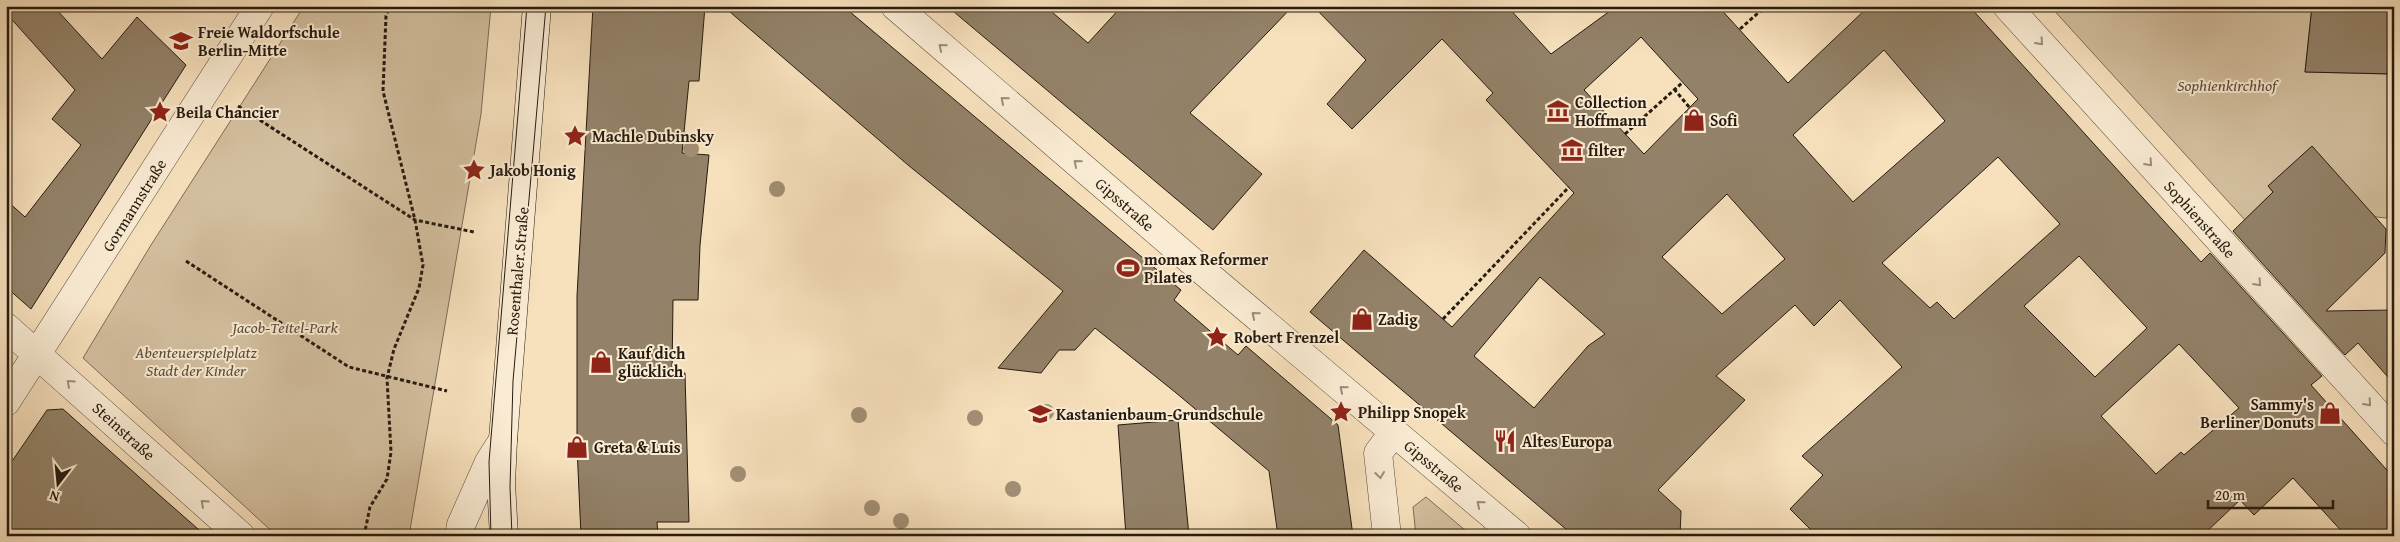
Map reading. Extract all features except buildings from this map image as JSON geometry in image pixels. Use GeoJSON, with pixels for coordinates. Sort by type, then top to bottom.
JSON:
{"type":"FeatureCollection","features":[{"type":"Feature","properties":{"kind":"street","name":"Gormannstraße"},"geometry":{"type":"LineString","coordinates":[[6,402],[38,355],[260,6]]}},
{"type":"Feature","properties":{"kind":"street","name":"Rosenthaler Straße"},"geometry":{"type":"LineString","coordinates":[[504,536],[503,440],[537,6]]}},
{"type":"Feature","properties":{"kind":"street","name":"Gipsstraße"},"geometry":{"type":"LineString","coordinates":[[895,6],[1517,536]]}},
{"type":"Feature","properties":{"kind":"street","name":"Sophienstraße"},"geometry":{"type":"LineString","coordinates":[[2007,6],[2394,432]]}},
{"type":"Feature","properties":{"kind":"street","name":"Steinstraße"},"geometry":{"type":"LineString","coordinates":[[6,327],[241,536]]}},
{"type":"Feature","properties":{"kind":"street"},"geometry":{"type":"LineString","coordinates":[[1387,536],[1378,453],[1394,432]]}},
{"type":"Feature","properties":{"kind":"street"},"geometry":{"type":"LineString","coordinates":[[459,536],[461,525],[489,462],[503,440]]}},
{"type":"Feature","properties":{"kind":"path"},"geometry":{"type":"LineString","coordinates":[[364,536],[370,507],[387,479],[391,452],[387,378],[394,349],[419,288],[423,265],[383,91],[386,16],[390,6]]}},
{"type":"Feature","properties":{"kind":"path"},"geometry":{"type":"LineString","coordinates":[[1740,29],[1766,6]]}},
{"type":"Feature","properties":{"kind":"path"},"geometry":{"type":"LineString","coordinates":[[1625,134],[1683,82]]}},
{"type":"Feature","properties":{"kind":"path"},"geometry":{"type":"LineString","coordinates":[[1673,89],[1690,108]]}},
{"type":"Feature","properties":{"kind":"path"},"geometry":{"type":"LineString","coordinates":[[235,105],[414,220],[474,232]]}},
{"type":"Feature","properties":{"kind":"path"},"geometry":{"type":"LineString","coordinates":[[1443,319],[1568,187]]}},
{"type":"Feature","properties":{"kind":"path"},"geometry":{"type":"LineString","coordinates":[[186,261],[349,367],[387,378],[447,390]]}},
{"type":"Feature","properties":{"kind":"green space","name":"Jacob-Teitel-Park"},"geometry":{"type":"Polygon","coordinates":[[[304,6],[491,6],[481,114],[409,536],[277,536],[83,358],[151,245],[304,6]]]}},
{"type":"Feature","properties":{"kind":"green space","name":"Sophienkirchhof"},"geometry":{"type":"Polygon","coordinates":[[[2050,6],[2312,6],[2305,72],[2387,74],[2387,218],[2366,216],[2269,186],[2273,192],[2245,220],[2050,6]]]}},
{"type":"Feature","properties":{"kind":"green space"},"geometry":{"type":"Polygon","coordinates":[[[1426,497],[1472,536],[1416,536],[1413,507],[1426,497]]]}},
{"type":"Feature","properties":{"kind":"tram line"},"geometry":{"type":"LineString","coordinates":[[491,536],[489,462],[527,6]]}},
{"type":"Feature","properties":{"kind":"tram line"},"geometry":{"type":"LineString","coordinates":[[512,536],[510,487],[513,381],[546,6]]}},
{"type":"Feature","properties":{"kind":"place","name":"Freie Waldorfschule Berlin-Mitte"},"geometry":{"type":"Point","coordinates":[181,41]}},
{"type":"Feature","properties":{"kind":"place","name":"Collection Hoffmann"},"geometry":{"type":"Point","coordinates":[1558,111]}},
{"type":"Feature","properties":{"kind":"place","name":"Beila Chancier"},"geometry":{"type":"Point","coordinates":[160,112]}},
{"type":"Feature","properties":{"kind":"place","name":"Sofi"},"geometry":{"type":"Point","coordinates":[1694,120]}},
{"type":"Feature","properties":{"kind":"place","name":"Machle Dubinsky"},"geometry":{"type":"Point","coordinates":[575,136]}},
{"type":"Feature","properties":{"kind":"place","name":"filter"},"geometry":{"type":"Point","coordinates":[1572,150]}},
{"type":"Feature","properties":{"kind":"place","name":"Jakob Honig"},"geometry":{"type":"Point","coordinates":[474,170]}},
{"type":"Feature","properties":{"kind":"place","name":"momax Reformer Pilates"},"geometry":{"type":"Point","coordinates":[1128,268]}},
{"type":"Feature","properties":{"kind":"place","name":"Zadig"},"geometry":{"type":"Point","coordinates":[1362,319]}},
{"type":"Feature","properties":{"kind":"place","name":"Robert Frenzel"},"geometry":{"type":"Point","coordinates":[1217,337]}},
{"type":"Feature","properties":{"kind":"place","name":"Kauf dich glücklich"},"geometry":{"type":"Point","coordinates":[601,362]}},
{"type":"Feature","properties":{"kind":"place","name":"Philipp Snopek"},"geometry":{"type":"Point","coordinates":[1341,412]}},
{"type":"Feature","properties":{"kind":"place","name":"Sammy's Berliner Donuts"},"geometry":{"type":"Point","coordinates":[2330,413]}},
{"type":"Feature","properties":{"kind":"place","name":"Kastanienbaum-Grundschule"},"geometry":{"type":"Point","coordinates":[1040,414]}},
{"type":"Feature","properties":{"kind":"place","name":"Altes Europa"},"geometry":{"type":"Point","coordinates":[1505,441]}},
{"type":"Feature","properties":{"kind":"place","name":"Greta & Luis"},"geometry":{"type":"Point","coordinates":[577,447]}},
{"type":"Feature","properties":{"kind":"park label","name":"Abenteuerspielplatz Stadt der Kinder"},"geometry":{"type":"Point","coordinates":[196,361]}}]}
